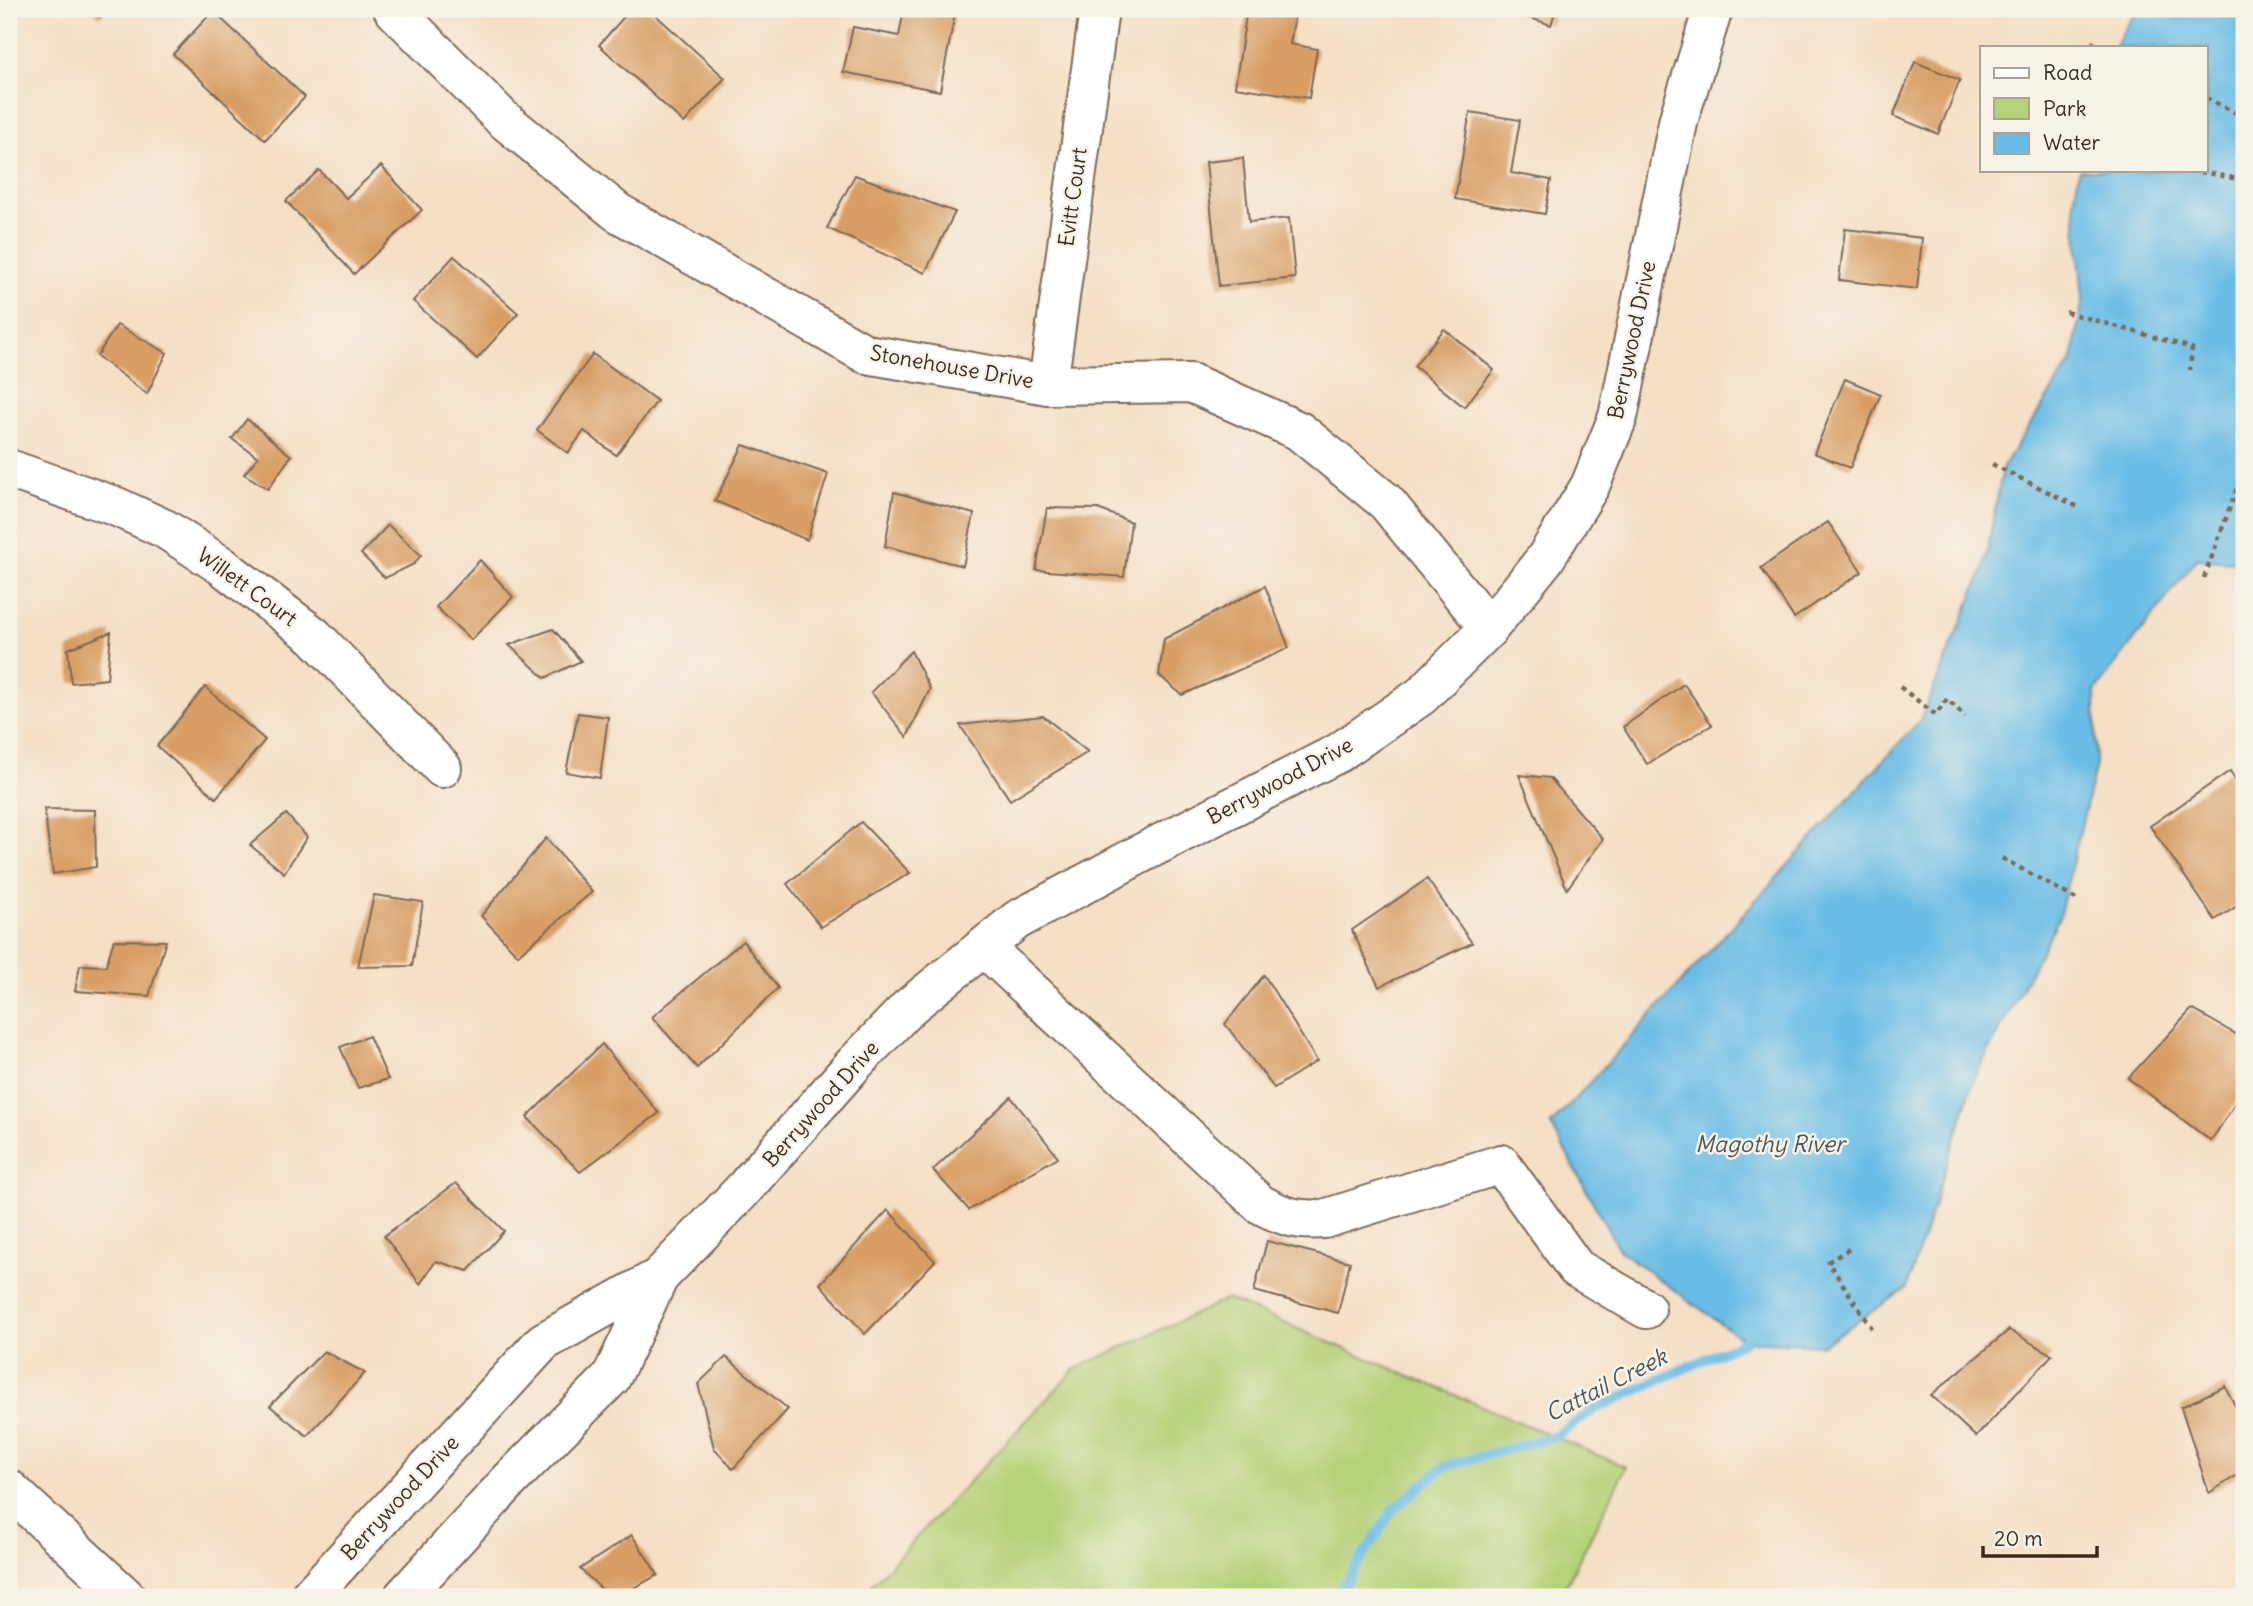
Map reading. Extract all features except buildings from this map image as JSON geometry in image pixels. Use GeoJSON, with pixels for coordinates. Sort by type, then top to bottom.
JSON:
{"type":"FeatureCollection","features":[{"type":"Feature","properties":{"kind":"street","name":"Stonehouse Drive"},"geometry":{"type":"LineString","coordinates":[[393,9],[503,119],[617,212],[866,354],[1048,384],[1191,383],[1299,431],[1386,502],[1489,628]]}},
{"type":"Feature","properties":{"kind":"street","name":"Berrywood Drive"},"geometry":{"type":"LineString","coordinates":[[309,1597],[543,1342],[659,1277],[741,1192],[854,1064],[909,1007],[1026,915],[1338,753],[1421,696],[1489,628],[1545,559],[1590,486],[1618,417],[1679,118],[1713,9]]}},
{"type":"Feature","properties":{"kind":"street","name":"Evitt Court"},"geometry":{"type":"LineString","coordinates":[[1048,384],[1099,10]]}},
{"type":"Feature","properties":{"kind":"street","name":"Willett Court"},"geometry":{"type":"LineString","coordinates":[[9,469],[117,507],[165,529],[222,566],[322,644],[442,768]]}},
{"type":"Feature","properties":{"kind":"street"},"geometry":{"type":"LineString","coordinates":[[984,947],[1260,1204],[1281,1215],[1301,1220],[1324,1219],[1501,1164],[1576,1268],[1646,1309]]}},
{"type":"Feature","properties":{"kind":"street","name":"Berrywood Drive"},"geometry":{"type":"LineString","coordinates":[[403,1597],[510,1480],[611,1378],[659,1277]]}},
{"type":"Feature","properties":{"kind":"street"},"geometry":{"type":"LineString","coordinates":[[9,1489],[126,1597]]}},
{"type":"Feature","properties":{"kind":"path"},"geometry":{"type":"LineString","coordinates":[[2091,42],[2099,46]]}},
{"type":"Feature","properties":{"kind":"path"},"geometry":{"type":"LineString","coordinates":[[2208,99],[2244,117]]}},
{"type":"Feature","properties":{"kind":"path"},"geometry":{"type":"LineString","coordinates":[[2201,172],[2244,180]]}},
{"type":"Feature","properties":{"kind":"path"},"geometry":{"type":"LineString","coordinates":[[2066,312],[2192,348],[2190,370]]}},
{"type":"Feature","properties":{"kind":"path"},"geometry":{"type":"LineString","coordinates":[[1992,464],[2078,507]]}},
{"type":"Feature","properties":{"kind":"path"},"geometry":{"type":"LineString","coordinates":[[2204,579],[2237,488],[2244,492]]}},
{"type":"Feature","properties":{"kind":"path"},"geometry":{"type":"LineString","coordinates":[[1900,687],[1936,715],[1947,699],[1965,717]]}},
{"type":"Feature","properties":{"kind":"path"},"geometry":{"type":"LineString","coordinates":[[2002,858],[2076,899]]}},
{"type":"Feature","properties":{"kind":"path"},"geometry":{"type":"LineString","coordinates":[[1849,1249],[1828,1262],[1872,1328]]}},
{"type":"Feature","properties":{"kind":"green space"},"geometry":{"type":"Polygon","coordinates":[[[1227,1299],[1626,1467],[1560,1597],[869,1597],[870,1587],[1075,1369],[1227,1299]]]}},
{"type":"Feature","properties":{"kind":"water","name":"Magothy River"},"geometry":{"type":"Polygon","coordinates":[[[2137,9],[2244,9],[2244,563],[2197,559],[2095,691],[2096,765],[2059,918],[1976,1074],[1907,1288],[1822,1345],[1745,1341],[1619,1250],[1551,1125],[1921,719],[1984,568],[2003,467],[2072,360],[2083,300],[2074,202],[2079,172],[2208,172],[2208,46],[2115,46],[2137,9]]]}},
{"type":"Feature","properties":{"kind":"waterway","name":"Cattail Creek"},"geometry":{"type":"LineString","coordinates":[[1336,1597],[1393,1510],[1445,1466],[1556,1436],[1595,1409],[1745,1341]]}}]}
